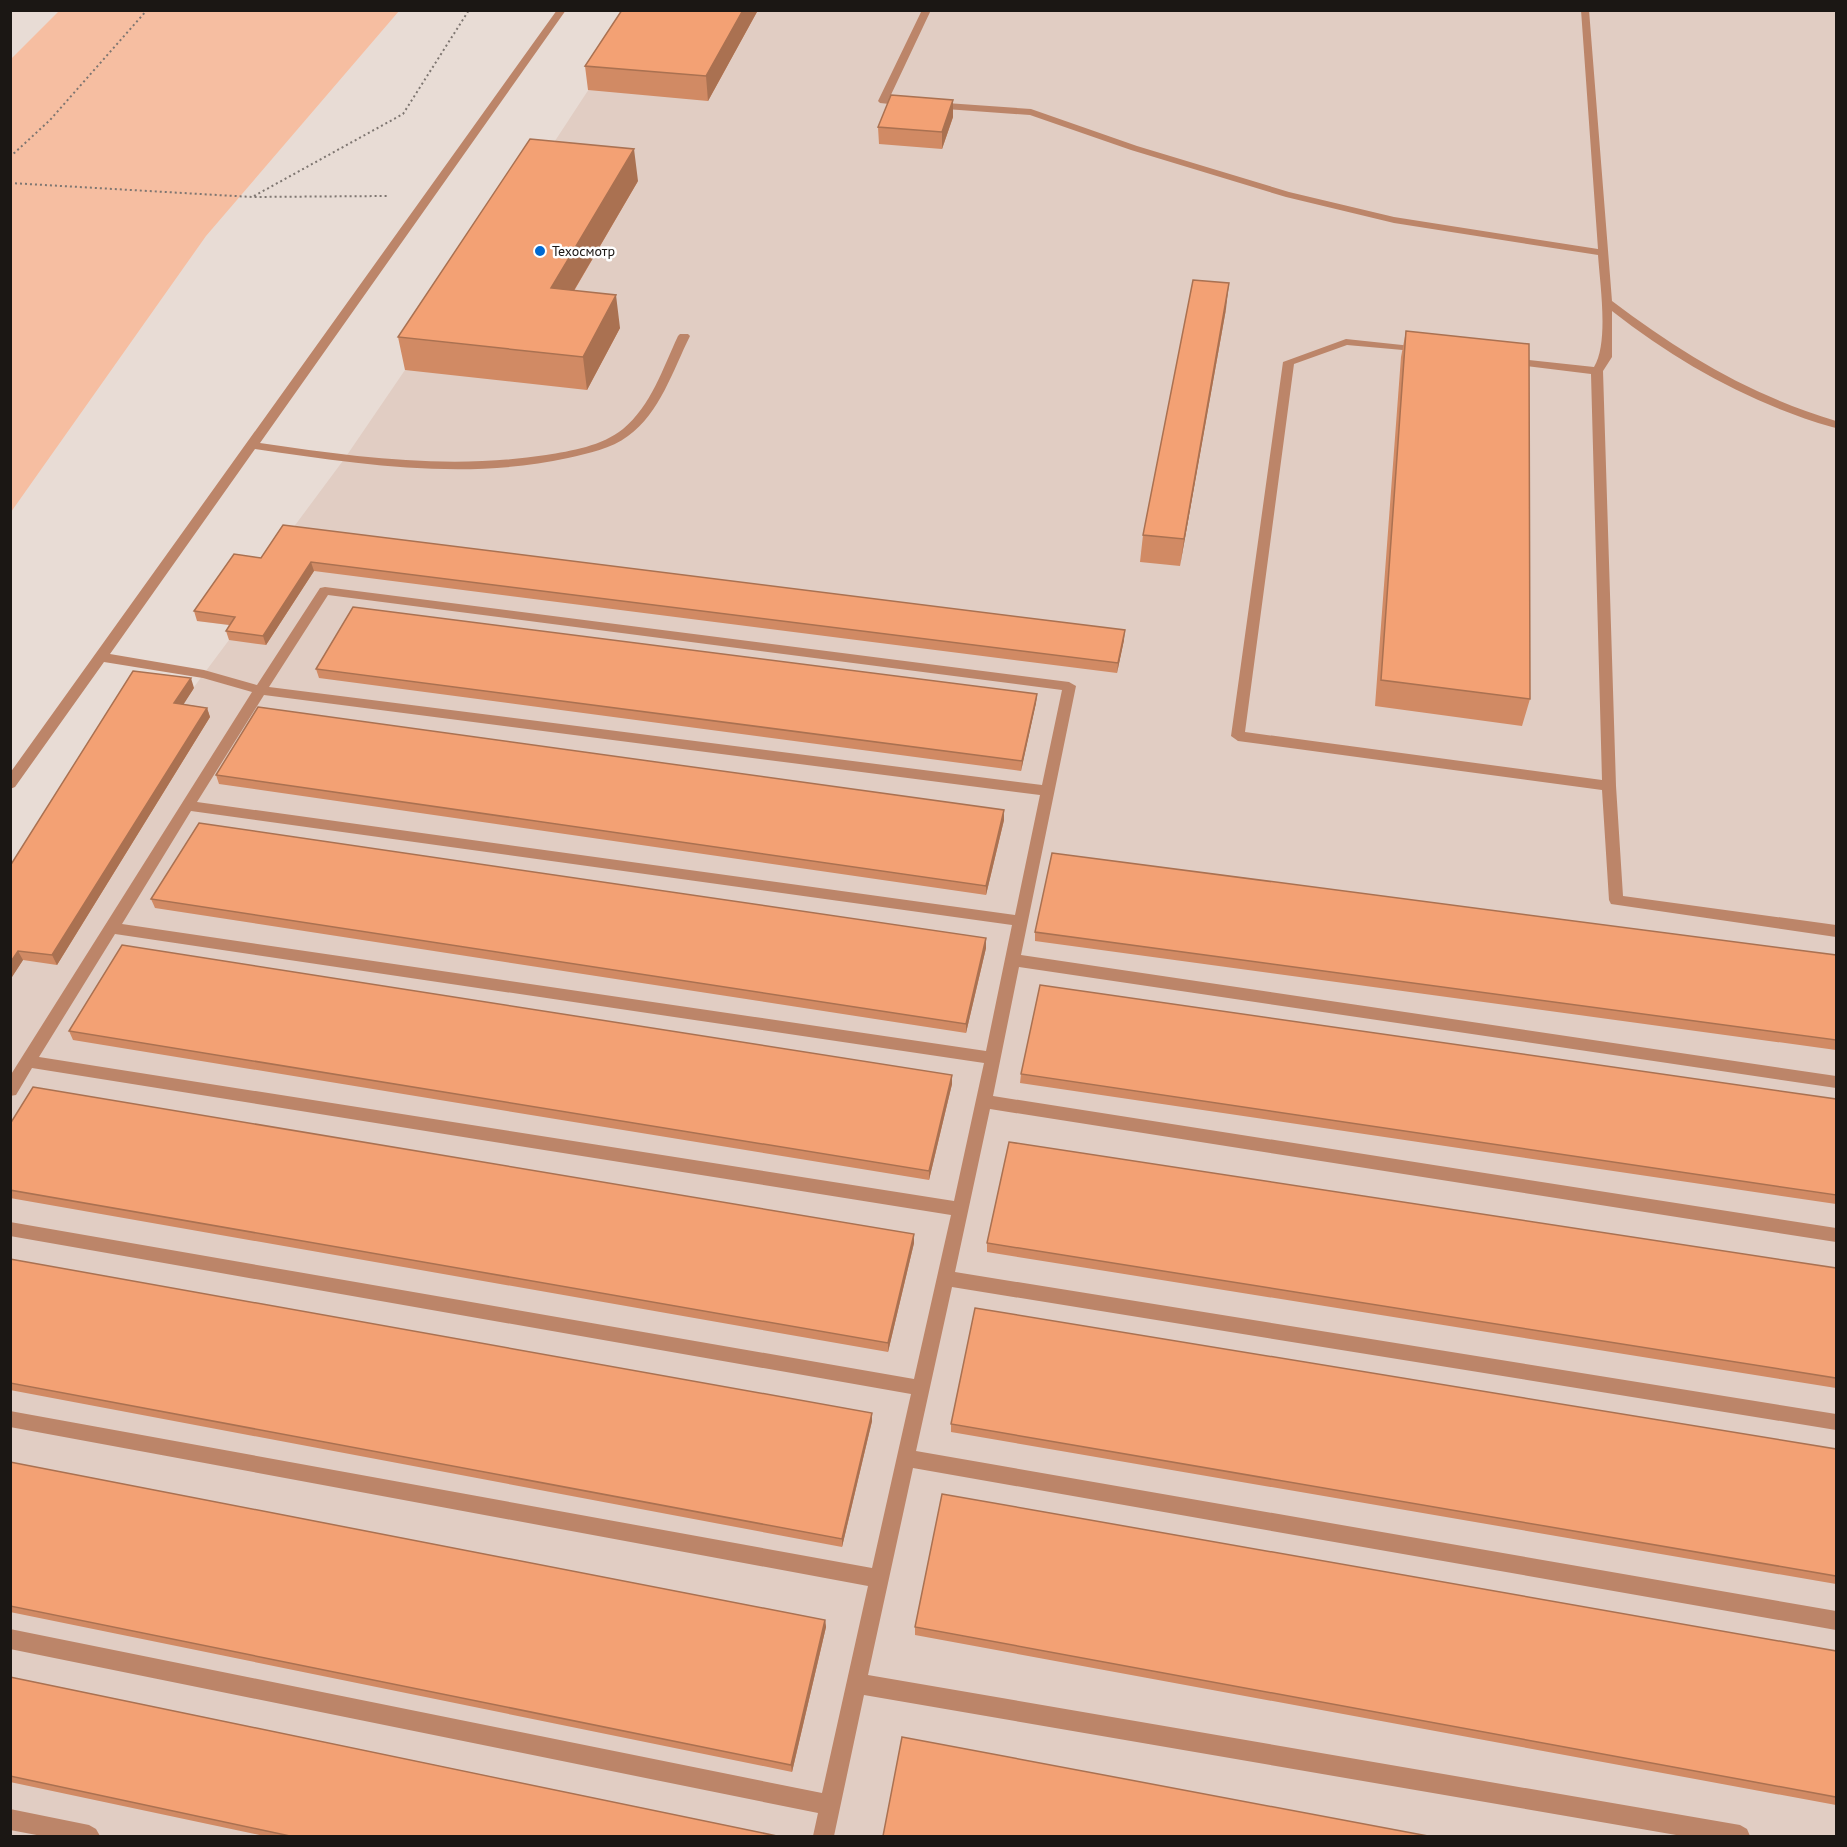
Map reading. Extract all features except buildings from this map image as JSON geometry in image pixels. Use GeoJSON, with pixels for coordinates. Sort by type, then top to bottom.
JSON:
{"type":"FeatureCollection","features":[{"type":"Feature","properties":{"kind":"street"},"geometry":{"type":"LineString","coordinates":[[10,784],[562,10]]}},
{"type":"Feature","properties":{"kind":"street"},"geometry":{"type":"LineString","coordinates":[[927,10],[883,101],[1031,112],[1134,148],[1297,196],[1394,220],[1603,253]]}},
{"type":"Feature","properties":{"kind":"street"},"geometry":{"type":"LineString","coordinates":[[1586,10],[1607,302],[1606,357],[1597,371],[1610,786],[1616,900],[1836,931]]}},
{"type":"Feature","properties":{"kind":"street"},"geometry":{"type":"LineString","coordinates":[[1607,302],[1656,341],[1723,384],[1801,416],[1836,425]]}},
{"type":"Feature","properties":{"kind":"street"},"geometry":{"type":"LineString","coordinates":[[252,445],[414,465],[473,468],[534,461],[586,450],[624,433],[645,413],[684,336]]}},
{"type":"Feature","properties":{"kind":"street"},"geometry":{"type":"LineString","coordinates":[[1437,352],[1346,342],[1289,362],[1238,736],[1610,786]]}},
{"type":"Feature","properties":{"kind":"street"},"geometry":{"type":"LineString","coordinates":[[1494,359],[1597,371]]}},
{"type":"Feature","properties":{"kind":"street"},"geometry":{"type":"LineString","coordinates":[[10,1090],[260,690],[325,591],[1069,686],[984,1101],[823,1836]]}},
{"type":"Feature","properties":{"kind":"street"},"geometry":{"type":"LineString","coordinates":[[102,657],[204,674],[260,690],[1048,792]]}},
{"type":"Feature","properties":{"kind":"street"},"geometry":{"type":"LineString","coordinates":[[188,806],[1021,921]]}},
{"type":"Feature","properties":{"kind":"street"},"geometry":{"type":"LineString","coordinates":[[111,928],[993,1058]]}},
{"type":"Feature","properties":{"kind":"street"},"geometry":{"type":"LineString","coordinates":[[1012,960],[1836,1082]]}},
{"type":"Feature","properties":{"kind":"street"},"geometry":{"type":"LineString","coordinates":[[28,1061],[960,1209]]}},
{"type":"Feature","properties":{"kind":"street"},"geometry":{"type":"LineString","coordinates":[[984,1101],[1836,1235]]}},
{"type":"Feature","properties":{"kind":"street"},"geometry":{"type":"LineString","coordinates":[[10,1229],[921,1388]]}},
{"type":"Feature","properties":{"kind":"street"},"geometry":{"type":"LineString","coordinates":[[944,1278],[1836,1422]]}},
{"type":"Feature","properties":{"kind":"street"},"geometry":{"type":"LineString","coordinates":[[10,1419],[879,1580]]}},
{"type":"Feature","properties":{"kind":"street"},"geometry":{"type":"LineString","coordinates":[[906,1458],[1836,1621]]}},
{"type":"Feature","properties":{"kind":"street"},"geometry":{"type":"LineString","coordinates":[[10,1639],[830,1805]]}},
{"type":"Feature","properties":{"kind":"street"},"geometry":{"type":"LineString","coordinates":[[855,1683],[1740,1836]]}},
{"type":"Feature","properties":{"kind":"street"},"geometry":{"type":"LineString","coordinates":[[10,1819],[89,1836]]}},
{"type":"Feature","properties":{"kind":"path"},"geometry":{"type":"LineString","coordinates":[[10,157],[50,120],[147,10]]}},
{"type":"Feature","properties":{"kind":"path"},"geometry":{"type":"LineString","coordinates":[[252,197],[403,114],[469,10]]}},
{"type":"Feature","properties":{"kind":"path"},"geometry":{"type":"LineString","coordinates":[[10,183],[252,197],[430,195]]}},
{"type":"Feature","properties":{"kind":"shaded area"},"geometry":{"type":"Polygon","coordinates":[[[59,11],[399,11],[206,236],[11,512],[11,59],[59,11]]]}},
{"type":"Feature","properties":{"kind":"shaded area"},"geometry":{"type":"Polygon","coordinates":[[[640,11],[1836,11],[1836,1836],[11,1836],[10,883],[194,687],[229,640],[237,626],[197,621],[264,567],[345,458],[640,11]]]}},
{"type":"Feature","properties":{"kind":"place","name":"Техосмотр"},"geometry":{"type":"Point","coordinates":[540,251]}}]}
